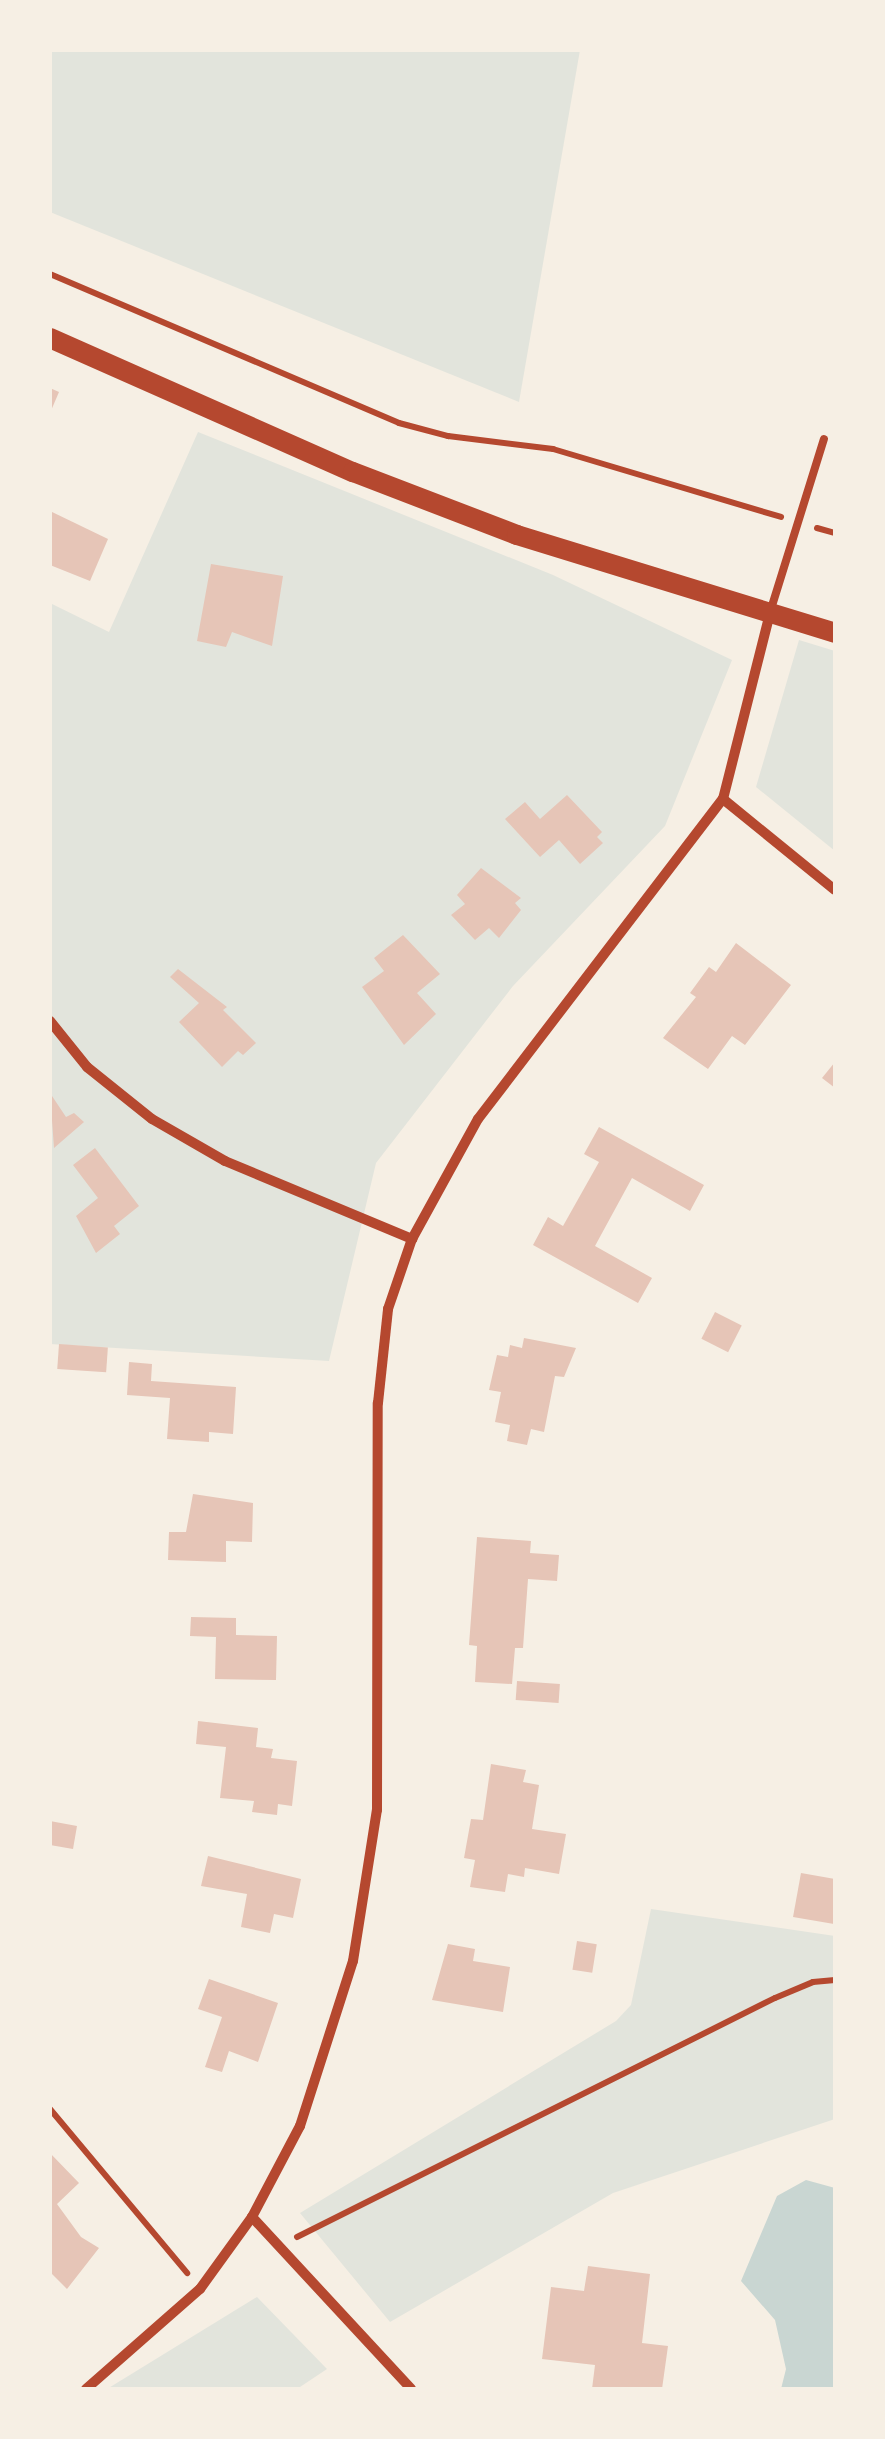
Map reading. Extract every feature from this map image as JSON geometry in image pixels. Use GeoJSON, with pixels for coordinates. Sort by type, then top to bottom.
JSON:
{"type":"FeatureCollection","features":[{"type":"Feature","properties":{"kind":"main road"},"geometry":{"type":"LineString","coordinates":[[50,338],[353,472],[517,535],[835,634]]}},
{"type":"Feature","properties":{"kind":"street"},"geometry":{"type":"LineString","coordinates":[[86,2389],[200,2290],[252,2217],[318,2076],[363,1912],[377,1810],[378,1403],[388,1310],[412,1239],[478,1119],[723,799],[770,613]]}},
{"type":"Feature","properties":{"kind":"street"},"geometry":{"type":"LineString","coordinates":[[723,799],[835,890]]}},
{"type":"Feature","properties":{"kind":"street"},"geometry":{"type":"LineString","coordinates":[[50,1021],[87,1067],[152,1119],[225,1161],[412,1239]]}},
{"type":"Feature","properties":{"kind":"street"},"geometry":{"type":"LineString","coordinates":[[252,2217],[411,2389]]}},
{"type":"Feature","properties":{"kind":"lane"},"geometry":{"type":"LineString","coordinates":[[770,613],[824,439]]}},
{"type":"Feature","properties":{"kind":"path"},"geometry":{"type":"LineString","coordinates":[[50,274],[399,423],[448,436],[553,449],[835,533]]}},
{"type":"Feature","properties":{"kind":"path"},"geometry":{"type":"LineString","coordinates":[[278,2247],[775,1998],[812,1982],[835,1980]]}},
{"type":"Feature","properties":{"kind":"path"},"geometry":{"type":"LineString","coordinates":[[50,2109],[200,2290]]}},
{"type":"Feature","properties":{"kind":"shaded area"},"geometry":{"type":"Polygon","coordinates":[[[50,50],[580,50],[519,402],[50,212],[50,50]]]}},
{"type":"Feature","properties":{"kind":"shaded area"},"geometry":{"type":"Polygon","coordinates":[[[198,432],[553,575],[732,660],[665,826],[513,986],[376,1163],[329,1361],[50,1344],[50,603],[109,632],[198,432]]]}},
{"type":"Feature","properties":{"kind":"shaded area"},"geometry":{"type":"Polygon","coordinates":[[[799,640],[835,651],[835,851],[756,787],[799,640]]]}},
{"type":"Feature","properties":{"kind":"shaded area"},"geometry":{"type":"Polygon","coordinates":[[[651,1909],[835,1936],[835,2119],[613,2193],[390,2322],[300,2213],[616,2021],[631,2005],[651,1909]]]}},
{"type":"Feature","properties":{"kind":"shaded area"},"geometry":{"type":"Polygon","coordinates":[[[806,2180],[835,2188],[835,2389],[781,2389],[786,2369],[775,2320],[741,2281],[777,2196],[806,2180]]]}},
{"type":"Feature","properties":{"kind":"shaded area"},"geometry":{"type":"Polygon","coordinates":[[[257,2297],[327,2369],[297,2389],[107,2389],[257,2297]]]}},
{"type":"Feature","properties":{"kind":"building"},"geometry":{"type":"Polygon","coordinates":[[[50,388],[59,392],[50,413],[50,388]]]}},
{"type":"Feature","properties":{"kind":"building"},"geometry":{"type":"Polygon","coordinates":[[[50,511],[108,539],[90,581],[50,565],[50,511]]]}},
{"type":"Feature","properties":{"kind":"building"},"geometry":{"type":"Polygon","coordinates":[[[211,564],[283,576],[272,646],[232,632],[226,647],[197,641],[211,564]]]}},
{"type":"Feature","properties":{"kind":"building"},"geometry":{"type":"Polygon","coordinates":[[[567,795],[602,832],[597,837],[603,843],[580,864],[559,840],[540,857],[505,819],[525,802],[540,819],[567,795]]]}},
{"type":"Feature","properties":{"kind":"building"},"geometry":{"type":"Polygon","coordinates":[[[481,868],[521,898],[515,903],[521,910],[499,938],[489,928],[475,940],[451,915],[465,904],[457,895],[481,868]]]}},
{"type":"Feature","properties":{"kind":"building"},"geometry":{"type":"Polygon","coordinates":[[[403,935],[440,974],[417,993],[436,1014],[404,1045],[362,987],[384,971],[374,958],[403,935]]]}},
{"type":"Feature","properties":{"kind":"building"},"geometry":{"type":"Polygon","coordinates":[[[736,943],[791,985],[745,1045],[732,1036],[708,1069],[663,1038],[696,997],[690,993],[709,967],[716,972],[736,943]]]}},
{"type":"Feature","properties":{"kind":"building"},"geometry":{"type":"Polygon","coordinates":[[[178,969],[227,1007],[223,1010],[256,1043],[243,1055],[238,1051],[222,1067],[179,1022],[199,1003],[170,977],[178,969]]]}},
{"type":"Feature","properties":{"kind":"building"},"geometry":{"type":"Polygon","coordinates":[[[835,1062],[835,1088],[822,1078],[835,1062]]]}},
{"type":"Feature","properties":{"kind":"building"},"geometry":{"type":"Polygon","coordinates":[[[50,1093],[66,1117],[74,1113],[84,1122],[54,1148],[50,1093]]]}},
{"type":"Feature","properties":{"kind":"building"},"geometry":{"type":"Polygon","coordinates":[[[599,1127],[704,1185],[690,1211],[632,1178],[595,1246],[652,1278],[638,1303],[533,1245],[548,1217],[563,1226],[599,1162],[584,1154],[599,1127]]]}},
{"type":"Feature","properties":{"kind":"building"},"geometry":{"type":"Polygon","coordinates":[[[95,1148],[139,1206],[114,1226],[120,1234],[96,1253],[76,1216],[98,1198],[73,1165],[95,1148]]]}},
{"type":"Feature","properties":{"kind":"building"},"geometry":{"type":"Polygon","coordinates":[[[715,1312],[742,1326],[728,1352],[701,1339],[715,1312]]]}},
{"type":"Feature","properties":{"kind":"building"},"geometry":{"type":"Polygon","coordinates":[[[524,1338],[576,1348],[564,1377],[555,1376],[544,1432],[531,1429],[527,1445],[507,1441],[510,1425],[495,1422],[501,1392],[489,1390],[497,1355],[508,1357],[510,1345],[522,1348],[524,1338]]]}},
{"type":"Feature","properties":{"kind":"building"},"geometry":{"type":"Polygon","coordinates":[[[59,1344],[108,1347],[106,1372],[57,1369],[59,1344]]]}},
{"type":"Feature","properties":{"kind":"building"},"geometry":{"type":"Polygon","coordinates":[[[129,1362],[152,1364],[151,1381],[236,1387],[233,1434],[209,1432],[209,1442],[167,1439],[170,1398],[127,1395],[129,1362]]]}},
{"type":"Feature","properties":{"kind":"building"},"geometry":{"type":"Polygon","coordinates":[[[193,1494],[253,1503],[252,1542],[226,1541],[226,1562],[168,1560],[169,1532],[186,1532],[193,1494]]]}},
{"type":"Feature","properties":{"kind":"building"},"geometry":{"type":"Polygon","coordinates":[[[477,1537],[531,1541],[530,1553],[559,1555],[557,1581],[528,1579],[523,1648],[515,1648],[512,1684],[475,1682],[477,1646],[469,1645],[477,1537]]]}},
{"type":"Feature","properties":{"kind":"building"},"geometry":{"type":"Polygon","coordinates":[[[191,1617],[236,1618],[236,1635],[277,1636],[276,1680],[215,1679],[216,1637],[190,1636],[191,1617]]]}},
{"type":"Feature","properties":{"kind":"building"},"geometry":{"type":"Polygon","coordinates":[[[517,1681],[560,1684],[559,1703],[516,1700],[517,1681]]]}},
{"type":"Feature","properties":{"kind":"building"},"geometry":{"type":"Polygon","coordinates":[[[198,1721],[258,1728],[256,1747],[273,1749],[271,1758],[297,1761],[292,1806],[278,1804],[277,1815],[252,1812],[254,1801],[220,1798],[226,1747],[196,1744],[198,1721]]]}},
{"type":"Feature","properties":{"kind":"building"},"geometry":{"type":"Polygon","coordinates":[[[491,1764],[526,1770],[523,1782],[539,1785],[532,1829],[566,1834],[559,1874],[525,1868],[524,1877],[508,1874],[505,1892],[470,1887],[475,1860],[464,1858],[471,1819],[483,1820],[491,1764]]]}},
{"type":"Feature","properties":{"kind":"building"},"geometry":{"type":"Polygon","coordinates":[[[50,1821],[77,1826],[73,1849],[50,1845],[50,1821]]]}},
{"type":"Feature","properties":{"kind":"building"},"geometry":{"type":"Polygon","coordinates":[[[208,1856],[301,1879],[293,1918],[274,1914],[270,1933],[241,1927],[247,1894],[201,1886],[208,1856]]]}},
{"type":"Feature","properties":{"kind":"building"},"geometry":{"type":"Polygon","coordinates":[[[801,1873],[835,1879],[834,1924],[793,1917],[801,1873]]]}},
{"type":"Feature","properties":{"kind":"building"},"geometry":{"type":"Polygon","coordinates":[[[577,1941],[597,1944],[592,1973],[572,1970],[577,1941]]]}},
{"type":"Feature","properties":{"kind":"building"},"geometry":{"type":"Polygon","coordinates":[[[448,1944],[475,1949],[473,1961],[510,1967],[503,2012],[432,2000],[448,1944]]]}},
{"type":"Feature","properties":{"kind":"building"},"geometry":{"type":"Polygon","coordinates":[[[209,1979],[278,2003],[258,2062],[229,2051],[222,2072],[205,2067],[222,2017],[198,2009],[209,1979]]]}},
{"type":"Feature","properties":{"kind":"building"},"geometry":{"type":"Polygon","coordinates":[[[50,2153],[79,2183],[57,2204],[81,2237],[99,2248],[67,2289],[50,2272],[50,2153]]]}},
{"type":"Feature","properties":{"kind":"building"},"geometry":{"type":"Polygon","coordinates":[[[588,2266],[650,2274],[642,2343],[668,2346],[662,2389],[592,2389],[595,2365],[542,2359],[551,2287],[584,2291],[588,2266]]]}}]}
